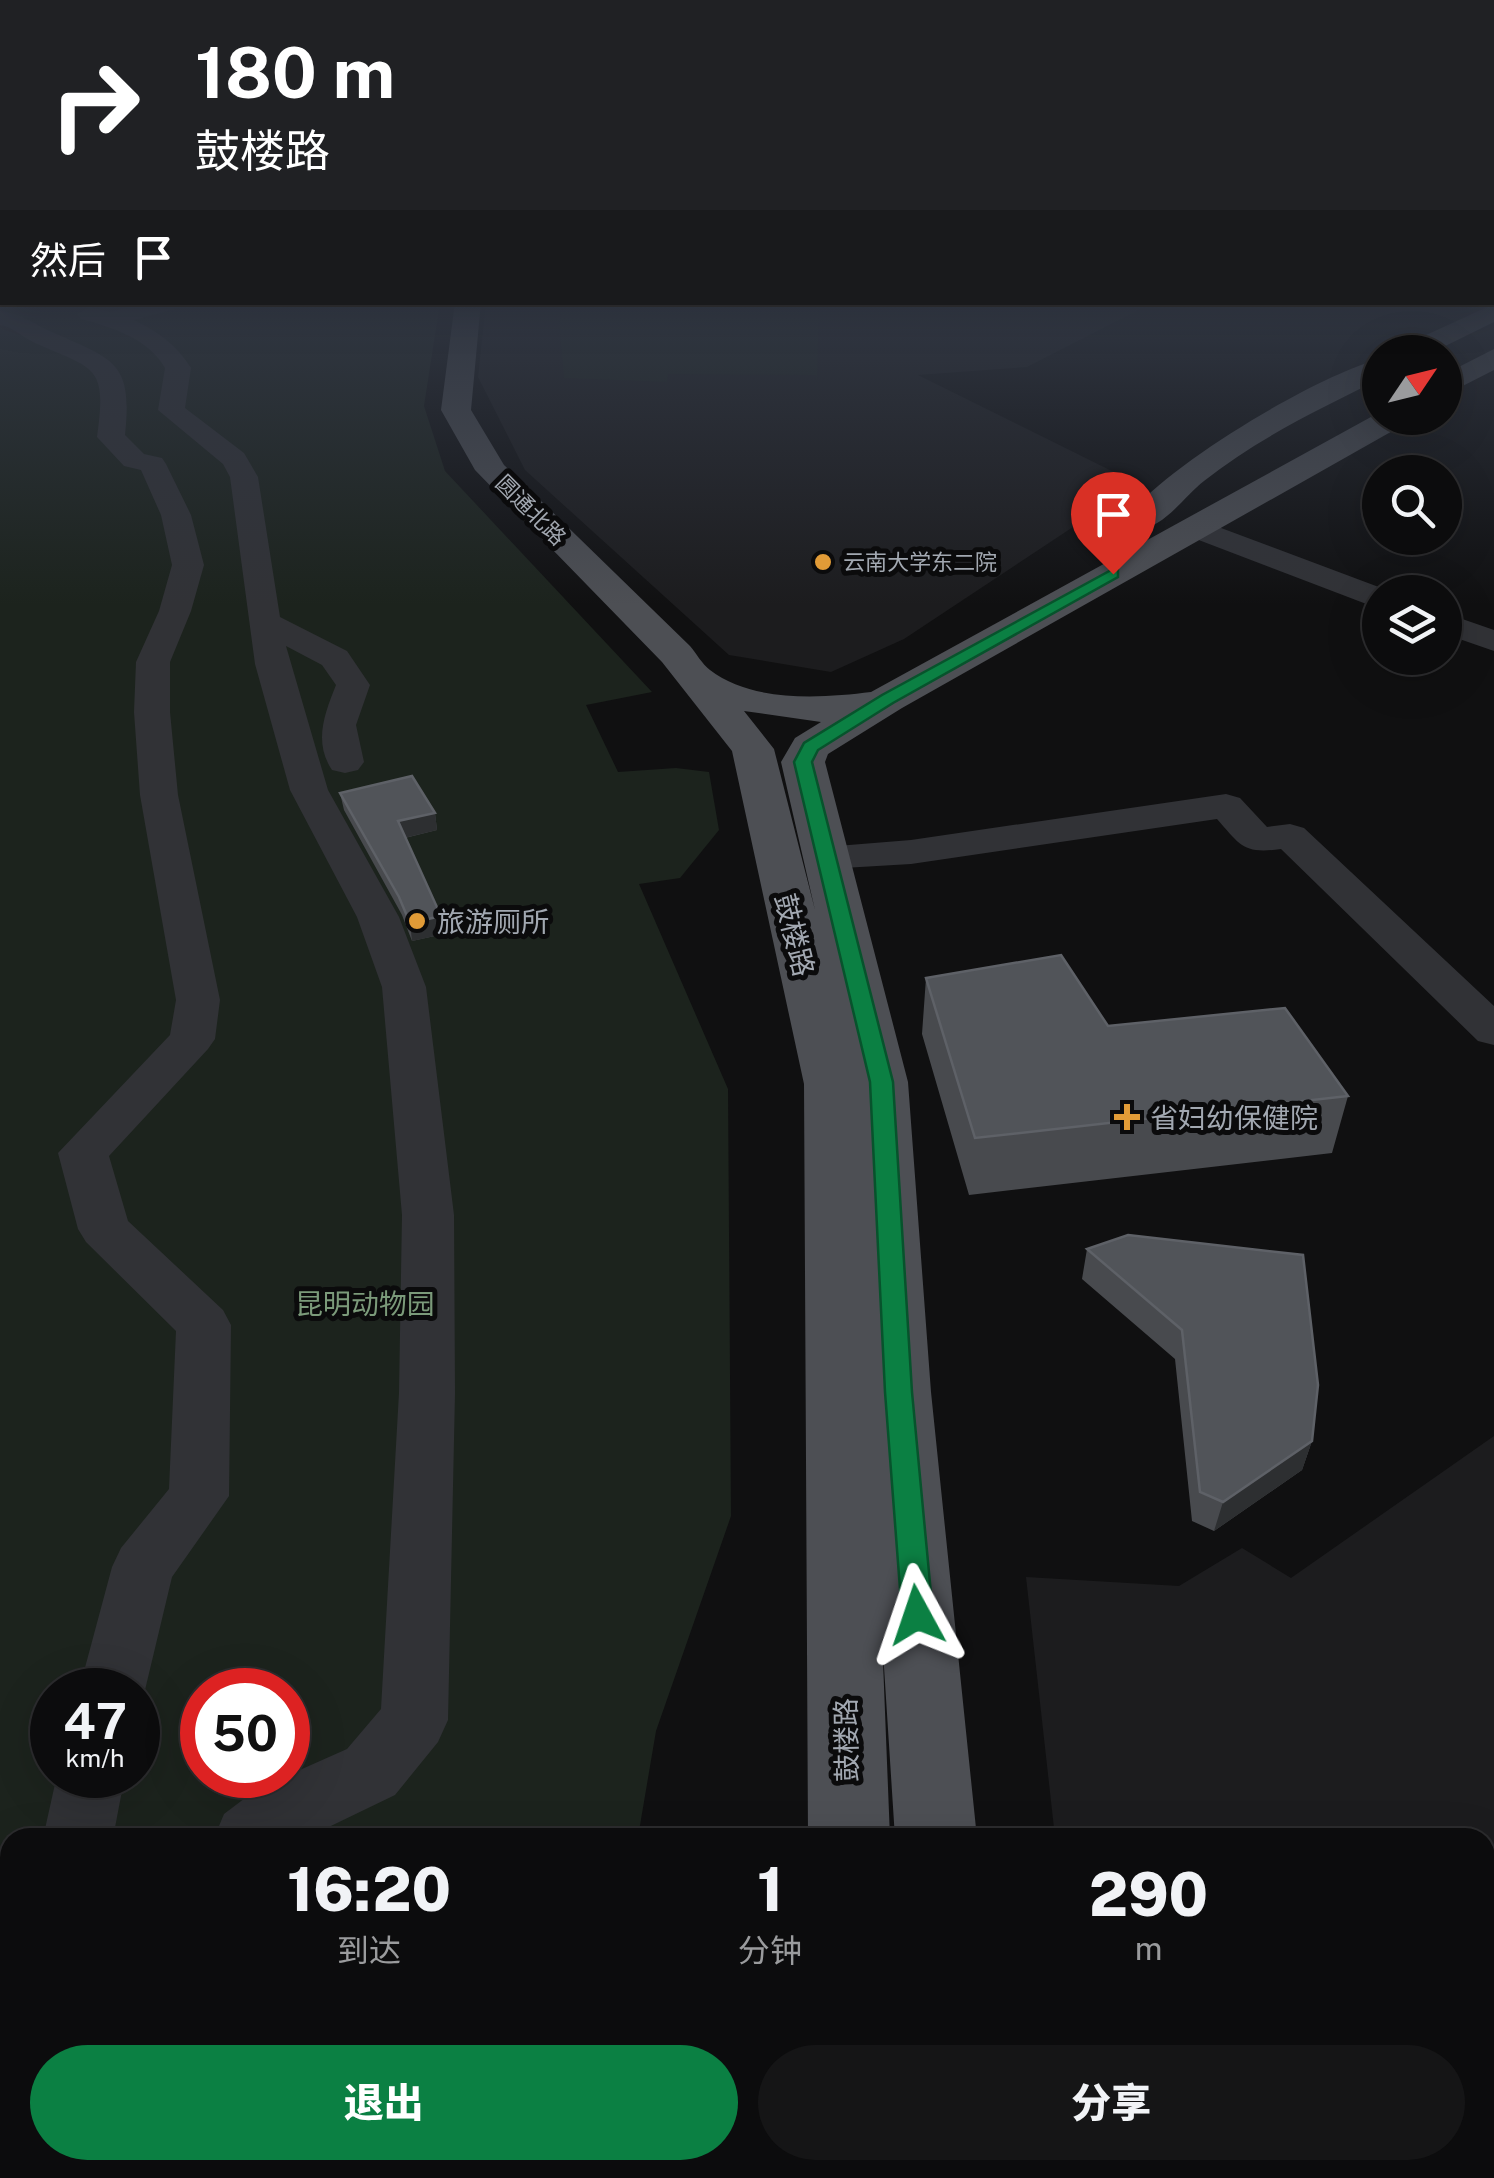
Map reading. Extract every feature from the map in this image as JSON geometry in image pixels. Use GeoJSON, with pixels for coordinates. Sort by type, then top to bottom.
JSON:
{"type":"FeatureCollection","features":[{"type":"Feature","properties":{"kind":"main road","name":"圆通北路"},"geometry":{"type":"LineString","coordinates":[[457,403],[456,410],[491,470],[695,678],[791,740]]}},
{"type":"Feature","properties":{"kind":"main road"},"geometry":{"type":"LineString","coordinates":[[1141,521],[1174,485],[1246,437],[1313,403]]}},
{"type":"Feature","properties":{"kind":"main road"},"geometry":{"type":"LineString","coordinates":[[791,740],[1288,434],[1362,416]]}},
{"type":"Feature","properties":{"kind":"main road"},"geometry":{"type":"LineString","coordinates":[[1141,521],[1362,422]]}},
{"type":"Feature","properties":{"kind":"main road"},"geometry":{"type":"LineString","coordinates":[[791,740],[888,699],[1194,528],[1362,426]]}},
{"type":"Feature","properties":{"kind":"main road","name":"鼓楼路"},"geometry":{"type":"LineString","coordinates":[[791,740],[826,857],[881,1082],[898,1392],[935,1828]]}},
{"type":"Feature","properties":{"kind":"main road","name":"鼓楼路"},"geometry":{"type":"LineString","coordinates":[[791,740],[831,1084],[849,1828]]}},
{"type":"Feature","properties":{"kind":"street"},"geometry":{"type":"LineString","coordinates":[[115,403],[111,437],[134,460],[152,464],[176,515],[188,565],[175,611],[153,662],[152,712],[159,795],[198,1000],[192,1039],[83,1153],[104,1229],[204,1324],[199,1496],[143,1566],[118,1668]]}},
{"type":"Feature","properties":{"kind":"street"},"geometry":{"type":"LineString","coordinates":[[173,403],[172,410],[234,459],[244,477],[272,664],[309,790],[378,917],[404,987],[428,1215],[428,1392],[414,1720],[371,1772],[282,1813],[262,1828]]}},
{"type":"Feature","properties":{"kind":"street"},"geometry":{"type":"LineString","coordinates":[[1194,528],[1362,591]]}},
{"type":"Feature","properties":{"kind":"street"},"geometry":{"type":"LineString","coordinates":[[265,622],[335,658],[353,685],[338,725],[345,762]]}},
{"type":"Feature","properties":{"kind":"street"},"geometry":{"type":"LineString","coordinates":[[1462,629],[1494,641]]}},
{"type":"Feature","properties":{"kind":"street"},"geometry":{"type":"LineString","coordinates":[[826,857],[912,852],[1226,806],[1257,840],[1290,836],[1494,1031]]}},
{"type":"Feature","properties":{"kind":"street"},"geometry":{"type":"LineString","coordinates":[[80,1828],[86,1798]]}},
{"type":"Feature","properties":{"kind":"shaded area","name":"云南大学东二院"},"geometry":{"type":"Polygon","coordinates":[[[491,403],[974,403],[1138,484],[904,639],[831,672],[729,655],[525,470],[491,403]]]}},
{"type":"Feature","properties":{"kind":"shaded area"},"geometry":{"type":"Polygon","coordinates":[[[1494,1436],[1494,1828],[1054,1828],[1026,1577],[1179,1586],[1242,1548],[1291,1578],[1494,1436]]]}},
{"type":"Feature","properties":{"kind":"green space","name":"昆明动物园"},"geometry":{"type":"Polygon","coordinates":[[[0,403],[425,403],[445,471],[652,692],[586,705],[618,772],[676,768],[709,772],[719,830],[680,878],[639,884],[728,1089],[731,1516],[656,1731],[640,1828],[0,1828],[0,403]]]}},
{"type":"Feature","properties":{"kind":"building"},"geometry":{"type":"Polygon","coordinates":[[[412,776],[435,813],[398,821],[441,916],[410,923],[340,793],[412,776]]]}},
{"type":"Feature","properties":{"kind":"building"},"geometry":{"type":"Polygon","coordinates":[[[1061,955],[1108,1026],[1285,1008],[1348,1096],[975,1138],[926,978],[1061,955]]]}},
{"type":"Feature","properties":{"kind":"building"},"geometry":{"type":"Polygon","coordinates":[[[1128,1235],[1303,1255],[1318,1385],[1312,1441],[1223,1502],[1200,1492],[1182,1330],[1087,1249],[1128,1235]]]}},
{"type":"Feature","properties":{"kind":"place","name":"云南大学东二院"},"geometry":{"type":"Point","coordinates":[823,562]}},
{"type":"Feature","properties":{"kind":"place","name":"旅游厕所"},"geometry":{"type":"Point","coordinates":[417,921]}},
{"type":"Feature","properties":{"kind":"place","name":"省妇幼保健院"},"geometry":{"type":"Point","coordinates":[1127,1117]}},
{"type":"Feature","properties":{"kind":"route"},"geometry":{"type":"LineString","coordinates":[[917,1615],[898,1392],[881,1082],[803,762],[810,747],[888,699],[1113,574]]}}]}
